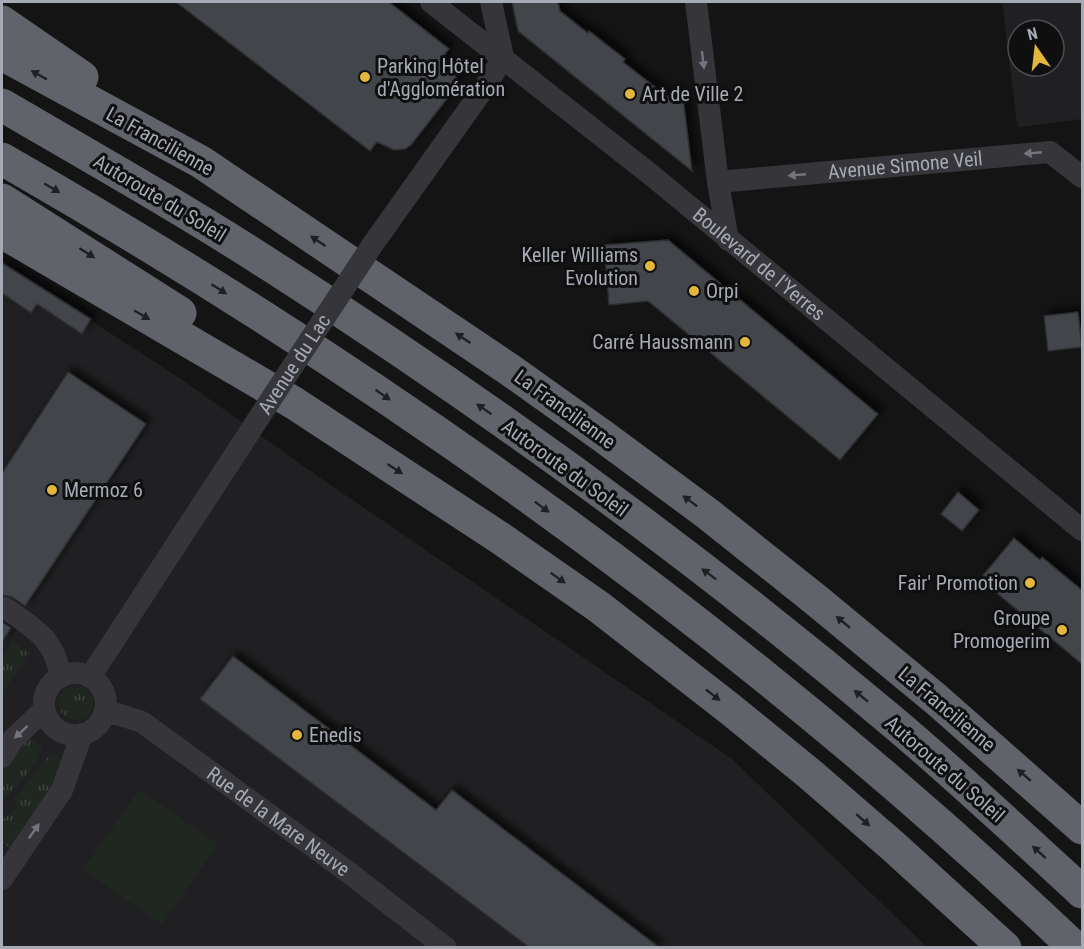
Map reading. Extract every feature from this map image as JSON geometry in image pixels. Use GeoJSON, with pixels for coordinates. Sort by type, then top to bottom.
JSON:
{"type":"FeatureCollection","features":[{"type":"Feature","properties":{"kind":"highway"},"geometry":{"type":"LineString","coordinates":[[2,22],[201,162]]}},
{"type":"Feature","properties":{"kind":"highway","name":"La Francilienne"},"geometry":{"type":"LineString","coordinates":[[2,54],[201,162],[510,370],[708,514],[816,600],[937,700],[1083,828]]}},
{"type":"Feature","properties":{"kind":"highway","name":"Autoroute du Soleil"},"geometry":{"type":"LineString","coordinates":[[2,105],[129,178],[272,266],[553,457],[719,581],[886,717],[1083,892]]}},
{"type":"Feature","properties":{"kind":"highway"},"geometry":{"type":"LineString","coordinates":[[2,159],[104,217],[246,305],[365,382],[524,493],[679,609],[854,750],[955,838],[1075,948]]}},
{"type":"Feature","properties":{"kind":"highway"},"geometry":{"type":"LineString","coordinates":[[2,200],[113,269],[246,357],[294,403]]}},
{"type":"Feature","properties":{"kind":"highway"},"geometry":{"type":"LineString","coordinates":[[2,232],[294,403],[500,538],[599,607],[730,708],[811,775],[1005,948]]}},
{"type":"Feature","properties":{"kind":"street","name":"Boulevard de l'Yerres"},"geometry":{"type":"LineString","coordinates":[[431,2],[650,174],[1083,531]]}},
{"type":"Feature","properties":{"kind":"street"},"geometry":{"type":"LineString","coordinates":[[491,2],[503,57]]}},
{"type":"Feature","properties":{"kind":"street"},"geometry":{"type":"LineString","coordinates":[[696,2],[718,183],[728,240]]}},
{"type":"Feature","properties":{"kind":"street","name":"Avenue du Lac"},"geometry":{"type":"LineString","coordinates":[[90,677],[373,244],[489,81],[503,57]]}},
{"type":"Feature","properties":{"kind":"street","name":"Avenue Simone Veil"},"geometry":{"type":"LineString","coordinates":[[718,183],[1050,152],[1083,177]]}},
{"type":"Feature","properties":{"kind":"street"},"geometry":{"type":"LineString","coordinates":[[5,608],[41,633],[49,642],[56,655],[61,677]]}},
{"type":"Feature","properties":{"kind":"street"},"geometry":{"type":"LineString","coordinates":[[78,673],[90,677],[103,692],[106,702],[99,724],[91,731],[82,734],[72,735],[55,729],[44,710],[46,692],[52,683],[61,677],[78,673]]}},
{"type":"Feature","properties":{"kind":"street"},"geometry":{"type":"LineString","coordinates":[[2,757],[13,739],[44,710]]}},
{"type":"Feature","properties":{"kind":"street","name":"Rue de la Mare Neuve"},"geometry":{"type":"LineString","coordinates":[[104,714],[117,714],[142,722],[348,872],[446,948]]}},
{"type":"Feature","properties":{"kind":"street"},"geometry":{"type":"LineString","coordinates":[[2,879],[62,790],[82,734]]}},
{"type":"Feature","properties":{"kind":"shaded area"},"geometry":{"type":"Polygon","coordinates":[[[1002,2],[1082,2],[1082,119],[1020,127],[1017,124],[1011,78],[1066,78],[1066,18],[1006,18],[1006,35],[1002,2]]]}},
{"type":"Feature","properties":{"kind":"shaded area"},"geometry":{"type":"Polygon","coordinates":[[[2,263],[181,379],[316,475],[732,759],[927,947],[2,947],[2,263]]]}},
{"type":"Feature","properties":{"kind":"green space"},"geometry":{"type":"Polygon","coordinates":[[[12,642],[29,653],[2,695],[2,659],[12,642]]]}},
{"type":"Feature","properties":{"kind":"green space"},"geometry":{"type":"Polygon","coordinates":[[[76,686],[88,691],[93,703],[88,715],[76,720],[64,715],[59,703],[64,691],[76,686]]]}},
{"type":"Feature","properties":{"kind":"green space"},"geometry":{"type":"Polygon","coordinates":[[[27,737],[42,746],[36,762],[2,801],[2,770],[27,737]]]}},
{"type":"Feature","properties":{"kind":"green space"},"geometry":{"type":"Polygon","coordinates":[[[52,753],[65,763],[13,850],[2,842],[2,820],[18,807],[13,799],[52,753]]]}},
{"type":"Feature","properties":{"kind":"green space"},"geometry":{"type":"Polygon","coordinates":[[[139,790],[218,844],[162,924],[83,870],[139,790]]]}},
{"type":"Feature","properties":{"kind":"building","name":"Parking Hôtel d'Agglomération"},"geometry":{"type":"Polygon","coordinates":[[[176,2],[389,2],[449,49],[442,58],[454,69],[457,81],[453,91],[411,145],[405,149],[394,150],[377,142],[370,151],[176,2]]]}},
{"type":"Feature","properties":{"kind":"building","name":"Art de Ville 2"},"geometry":{"type":"Polygon","coordinates":[[[512,2],[558,2],[560,11],[625,59],[623,62],[668,97],[673,90],[683,98],[692,171],[518,31],[512,2]]]}},
{"type":"Feature","properties":{"kind":"building"},"geometry":{"type":"Polygon","coordinates":[[[668,240],[878,414],[840,460],[648,301],[609,305],[604,245],[668,240]]]}},
{"type":"Feature","properties":{"kind":"building"},"geometry":{"type":"Polygon","coordinates":[[[2,263],[91,319],[82,334],[37,304],[31,313],[2,293],[2,263]]]}},
{"type":"Feature","properties":{"kind":"building"},"geometry":{"type":"Polygon","coordinates":[[[1078,312],[1082,347],[1048,351],[1044,316],[1078,312]]]}},
{"type":"Feature","properties":{"kind":"building","name":"Mermoz 6"},"geometry":{"type":"Polygon","coordinates":[[[68,372],[146,424],[25,606],[12,597],[2,595],[2,473],[68,372]]]}},
{"type":"Feature","properties":{"kind":"building"},"geometry":{"type":"Polygon","coordinates":[[[958,492],[979,510],[962,531],[941,514],[958,492]]]}},
{"type":"Feature","properties":{"kind":"building","name":"Groupe Promogerim"},"geometry":{"type":"Polygon","coordinates":[[[1014,538],[1040,560],[1042,557],[1083,591],[1083,665],[980,579],[1014,538]]]}},
{"type":"Feature","properties":{"kind":"building"},"geometry":{"type":"Polygon","coordinates":[[[2,622],[11,628],[2,642],[2,622]]]}},
{"type":"Feature","properties":{"kind":"building"},"geometry":{"type":"Polygon","coordinates":[[[233,656],[436,810],[452,790],[660,948],[530,948],[200,699],[233,656]]]}},
{"type":"Feature","properties":{"kind":"place","name":"Parking Hôtel d'Agglomération"},"geometry":{"type":"Point","coordinates":[365,77]}},
{"type":"Feature","properties":{"kind":"place","name":"Art de Ville 2"},"geometry":{"type":"Point","coordinates":[630,94]}},
{"type":"Feature","properties":{"kind":"place","name":"Keller Williams Evolution"},"geometry":{"type":"Point","coordinates":[650,266]}},
{"type":"Feature","properties":{"kind":"place","name":"Orpi"},"geometry":{"type":"Point","coordinates":[694,291]}},
{"type":"Feature","properties":{"kind":"place","name":"Carré Haussmann"},"geometry":{"type":"Point","coordinates":[745,342]}},
{"type":"Feature","properties":{"kind":"place","name":"Mermoz 6"},"geometry":{"type":"Point","coordinates":[52,490]}},
{"type":"Feature","properties":{"kind":"place","name":"Fair' Promotion"},"geometry":{"type":"Point","coordinates":[1030,583]}},
{"type":"Feature","properties":{"kind":"place","name":"Groupe Promogerim"},"geometry":{"type":"Point","coordinates":[1062,630]}},
{"type":"Feature","properties":{"kind":"place","name":"Enedis"},"geometry":{"type":"Point","coordinates":[297,735]}}]}
